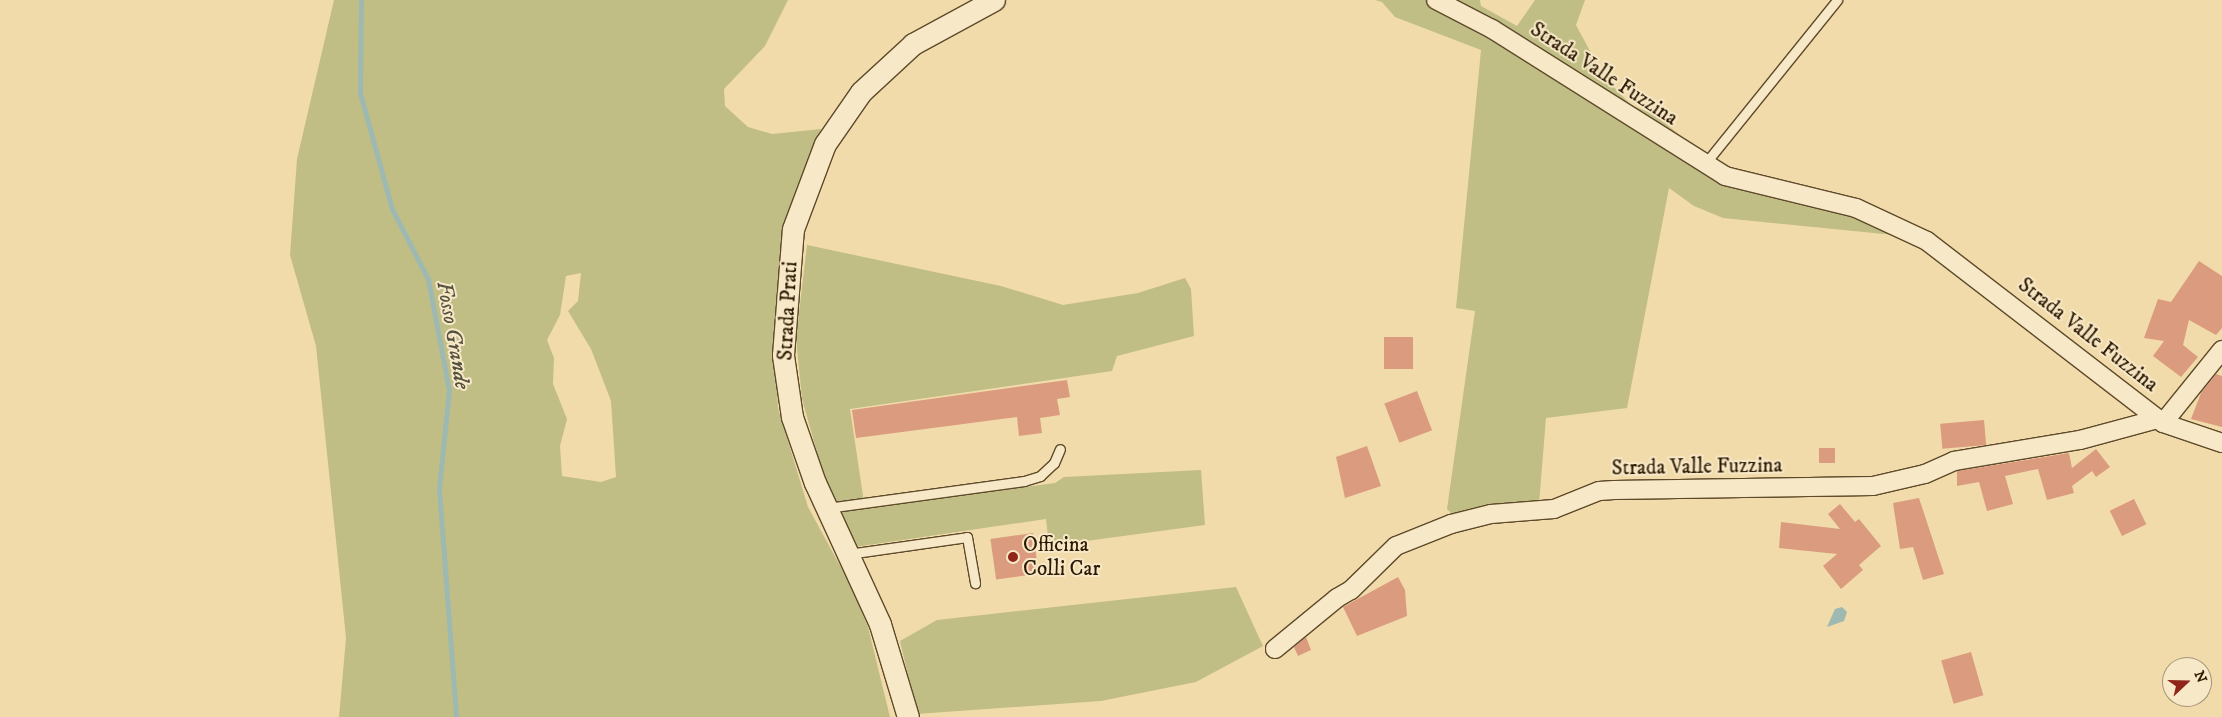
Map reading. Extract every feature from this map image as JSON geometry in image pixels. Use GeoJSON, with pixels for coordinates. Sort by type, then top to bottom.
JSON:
{"type":"FeatureCollection","features":[{"type":"Feature","properties":{"kind":"street","name":"Strada Prati"},"geometry":{"type":"LineString","coordinates":[[908,717],[880,624],[827,508],[792,417],[783,355],[793,229],[826,144],[861,92],[913,44],[994,0]]}},
{"type":"Feature","properties":{"kind":"street","name":"Strada Valle Fuzzina"},"geometry":{"type":"LineString","coordinates":[[1436,0],[1492,29],[1724,176],[1856,208],[1919,237],[2161,421],[2222,443]]}},
{"type":"Feature","properties":{"kind":"street"},"geometry":{"type":"LineString","coordinates":[[2161,421],[2222,350]]}},
{"type":"Feature","properties":{"kind":"street","name":"Strada Valle Fuzzina"},"geometry":{"type":"LineString","coordinates":[[1275,649],[1337,598],[1351,590],[1396,546],[1459,522],[1491,514],[1554,509],[1599,491],[1873,486],[1925,474],[1954,461],[2080,440],[2161,421]]}},
{"type":"Feature","properties":{"kind":"lane"},"geometry":{"type":"LineString","coordinates":[[1704,165],[1837,0]]}},
{"type":"Feature","properties":{"kind":"lane"},"geometry":{"type":"LineString","coordinates":[[827,508],[1024,481],[1040,476],[1054,463],[1060,449]]}},
{"type":"Feature","properties":{"kind":"lane"},"geometry":{"type":"LineString","coordinates":[[848,554],[967,537],[975,583]]}},
{"type":"Feature","properties":{"kind":"shaded area"},"geometry":{"type":"Polygon","coordinates":[[[334,0],[788,0],[765,46],[724,89],[725,106],[748,127],[772,134],[821,129],[796,189],[781,271],[774,331],[778,408],[808,507],[850,584],[868,627],[890,717],[339,717],[346,638],[316,346],[290,255],[297,159],[334,0]],[[581,273],[566,276],[560,315],[547,340],[554,358],[553,384],[567,419],[560,446],[562,476],[601,482],[616,477],[611,401],[591,349],[568,311],[578,301],[581,273]]]}},
{"type":"Feature","properties":{"kind":"shaded area"},"geometry":{"type":"Polygon","coordinates":[[[1375,0],[1480,0],[1481,6],[1517,26],[1535,0],[1585,0],[1576,25],[1604,77],[1631,105],[1656,115],[1713,164],[1869,204],[1906,223],[1904,236],[1723,218],[1694,206],[1669,188],[1627,408],[1546,418],[1539,504],[1454,516],[1447,509],[1475,311],[1456,308],[1481,50],[1395,17],[1382,2],[1375,0]]]}},
{"type":"Feature","properties":{"kind":"shaded area"},"geometry":{"type":"Polygon","coordinates":[[[807,245],[1001,286],[1063,305],[1138,293],[1185,278],[1191,289],[1194,336],[1117,356],[1112,371],[850,409],[865,509],[1055,483],[1064,477],[1201,470],[1205,525],[1049,546],[1046,519],[855,547],[825,481],[802,399],[796,338],[807,245]]]}},
{"type":"Feature","properties":{"kind":"shaded area"},"geometry":{"type":"Polygon","coordinates":[[[1236,587],[1263,646],[1196,682],[1101,701],[917,714],[900,641],[937,620],[1236,587]]]}},
{"type":"Feature","properties":{"kind":"water"},"geometry":{"type":"Polygon","coordinates":[[[1842,607],[1847,612],[1844,621],[1827,627],[1835,609],[1842,607]]]}},
{"type":"Feature","properties":{"kind":"building"},"geometry":{"type":"Polygon","coordinates":[[[2199,261],[2222,276],[2222,328],[2216,335],[2189,320],[2183,345],[2198,357],[2181,377],[2153,356],[2164,341],[2144,338],[2158,299],[2171,302],[2199,261]]]}},
{"type":"Feature","properties":{"kind":"building"},"geometry":{"type":"Polygon","coordinates":[[[1384,337],[1413,337],[1413,369],[1384,369],[1384,337]]]}},
{"type":"Feature","properties":{"kind":"building"},"geometry":{"type":"Polygon","coordinates":[[[2216,374],[2222,376],[2222,427],[2191,419],[2201,393],[2216,374]]]}},
{"type":"Feature","properties":{"kind":"building"},"geometry":{"type":"Polygon","coordinates":[[[1067,380],[1070,397],[1057,399],[1060,415],[1040,418],[1042,433],[1019,436],[1017,417],[856,438],[852,410],[1067,380]]]}},
{"type":"Feature","properties":{"kind":"building"},"geometry":{"type":"Polygon","coordinates":[[[1417,391],[1432,430],[1399,443],[1384,404],[1417,391]]]}},
{"type":"Feature","properties":{"kind":"building"},"geometry":{"type":"Polygon","coordinates":[[[1984,420],[1986,445],[1942,449],[1940,424],[1984,420]]]}},
{"type":"Feature","properties":{"kind":"building"},"geometry":{"type":"Polygon","coordinates":[[[1367,446],[1381,486],[1345,498],[1336,457],[1367,446]]]}},
{"type":"Feature","properties":{"kind":"building"},"geometry":{"type":"Polygon","coordinates":[[[1819,448],[1835,448],[1835,463],[1819,463],[1819,448]]]}},
{"type":"Feature","properties":{"kind":"building"},"geometry":{"type":"Polygon","coordinates":[[[2096,449],[2110,467],[2096,477],[2092,471],[2072,486],[2074,493],[2047,500],[2038,469],[2005,476],[2013,504],[1987,511],[1979,482],[1957,486],[1957,471],[2069,453],[2072,468],[2096,449]]]}},
{"type":"Feature","properties":{"kind":"building"},"geometry":{"type":"Polygon","coordinates":[[[1919,498],[1944,574],[1923,580],[1913,547],[1900,549],[1893,503],[1919,498]]]}},
{"type":"Feature","properties":{"kind":"building"},"geometry":{"type":"Polygon","coordinates":[[[2134,499],[2146,524],[2122,536],[2110,511],[2134,499]]]}},
{"type":"Feature","properties":{"kind":"building"},"geometry":{"type":"Polygon","coordinates":[[[1840,504],[1855,522],[1859,519],[1881,546],[1859,565],[1863,570],[1841,589],[1823,566],[1837,554],[1779,548],[1781,522],[1840,529],[1828,514],[1840,504]]]}},
{"type":"Feature","properties":{"kind":"building"},"geometry":{"type":"Polygon","coordinates":[[[1033,533],[1039,574],[996,580],[990,539],[1033,533]]]}},
{"type":"Feature","properties":{"kind":"building"},"geometry":{"type":"Polygon","coordinates":[[[1398,577],[1405,590],[1407,616],[1357,636],[1343,607],[1398,577]]]}},
{"type":"Feature","properties":{"kind":"building"},"geometry":{"type":"Polygon","coordinates":[[[1306,637],[1311,650],[1298,656],[1294,647],[1306,637]]]}},
{"type":"Feature","properties":{"kind":"building"},"geometry":{"type":"Polygon","coordinates":[[[1971,652],[1983,695],[1954,704],[1941,661],[1971,652]]]}},
{"type":"Feature","properties":{"kind":"waterway","name":"Fosso Grande"},"geometry":{"type":"LineString","coordinates":[[361,0],[360,93],[392,209],[428,279],[449,390],[439,489],[456,717]]}},
{"type":"Feature","properties":{"kind":"place","name":"Officina Colli Car"},"geometry":{"type":"Point","coordinates":[1013,557]}}]}
